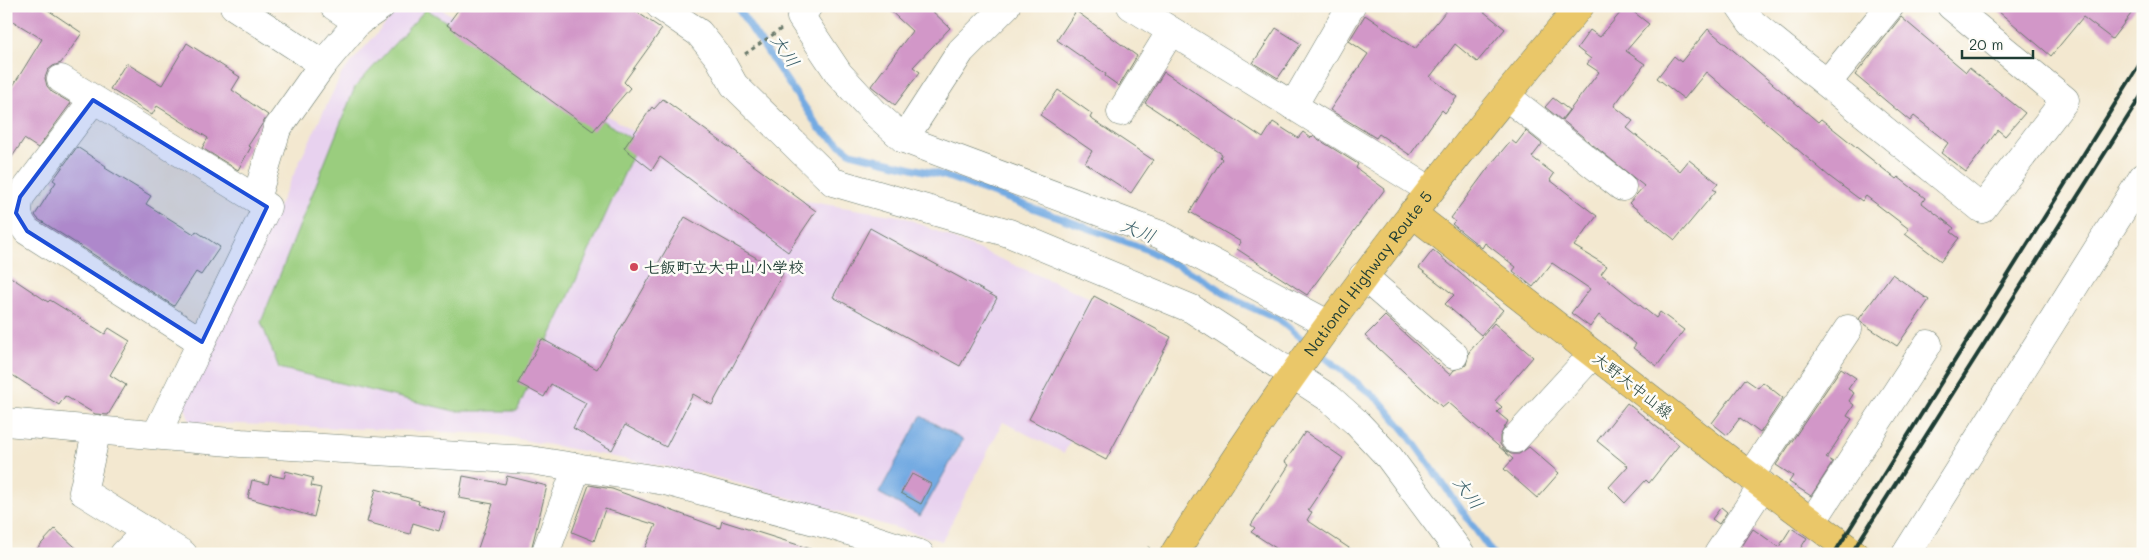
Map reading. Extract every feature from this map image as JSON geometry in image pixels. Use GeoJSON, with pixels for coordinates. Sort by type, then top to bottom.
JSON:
{"type":"FeatureCollection","features":[{"type":"Feature","properties":{"kind":"main road","name":"National Highway Route 5"},"geometry":{"type":"LineString","coordinates":[[1174,554],[1229,464],[1324,328],[1430,190],[1580,6]]}},
{"type":"Feature","properties":{"kind":"main road","name":"大野大中山線"},"geometry":{"type":"LineString","coordinates":[[1412,213],[1855,554]]}},
{"type":"Feature","properties":{"kind":"street"},"geometry":{"type":"LineString","coordinates":[[234,6],[323,64]]}},
{"type":"Feature","properties":{"kind":"street"},"geometry":{"type":"LineString","coordinates":[[334,6],[358,22]]}},
{"type":"Feature","properties":{"kind":"street"},"geometry":{"type":"LineString","coordinates":[[256,199],[277,129],[323,64],[358,22],[381,6]]}},
{"type":"Feature","properties":{"kind":"street"},"geometry":{"type":"LineString","coordinates":[[660,6],[699,33],[719,58],[734,85],[833,182],[1009,234],[1183,305],[1297,368],[1356,422],[1389,457],[1461,554]]}},
{"type":"Feature","properties":{"kind":"street"},"geometry":{"type":"LineString","coordinates":[[808,6],[801,17],[839,74],[875,113],[904,139],[1161,235],[1324,328]]}},
{"type":"Feature","properties":{"kind":"street"},"geometry":{"type":"LineString","coordinates":[[904,139],[961,51],[1006,6]]}},
{"type":"Feature","properties":{"kind":"street"},"geometry":{"type":"LineString","coordinates":[[1130,6],[1430,190]]}},
{"type":"Feature","properties":{"kind":"street"},"geometry":{"type":"LineString","coordinates":[[1293,106],[1351,6]]}},
{"type":"Feature","properties":{"kind":"street"},"geometry":{"type":"LineString","coordinates":[[1740,6],[1751,22],[1982,209],[2065,100],[1951,6]]}},
{"type":"Feature","properties":{"kind":"street"},"geometry":{"type":"LineString","coordinates":[[1827,84],[1890,6]]}},
{"type":"Feature","properties":{"kind":"street"},"geometry":{"type":"LineString","coordinates":[[1121,112],[1171,31]]}},
{"type":"Feature","properties":{"kind":"street"},"geometry":{"type":"LineString","coordinates":[[61,79],[267,206],[156,435]]}},
{"type":"Feature","properties":{"kind":"street"},"geometry":{"type":"LineString","coordinates":[[1506,96],[1622,188]]}},
{"type":"Feature","properties":{"kind":"street"},"geometry":{"type":"LineString","coordinates":[[93,100],[20,197],[16,213],[27,231],[202,342]]}},
{"type":"Feature","properties":{"kind":"street"},"geometry":{"type":"LineString","coordinates":[[1906,554],[2143,177]]}},
{"type":"Feature","properties":{"kind":"street"},"geometry":{"type":"LineString","coordinates":[[1363,276],[1454,355]]}},
{"type":"Feature","properties":{"kind":"street"},"geometry":{"type":"LineString","coordinates":[[1718,554],[1757,480],[1848,329]]}},
{"type":"Feature","properties":{"kind":"street"},"geometry":{"type":"LineString","coordinates":[[1812,522],[1928,344]]}},
{"type":"Feature","properties":{"kind":"street"},"geometry":{"type":"LineString","coordinates":[[1515,440],[1593,354]]}},
{"type":"Feature","properties":{"kind":"street"},"geometry":{"type":"LineString","coordinates":[[6,422],[241,443],[530,460],[666,481],[832,526],[920,554]]}},
{"type":"Feature","properties":{"kind":"street"},"geometry":{"type":"LineString","coordinates":[[97,429],[83,492],[183,554]]}},
{"type":"Feature","properties":{"kind":"street"},"geometry":{"type":"LineString","coordinates":[[545,554],[577,467]]}},
{"type":"Feature","properties":{"kind":"street"},"geometry":{"type":"LineString","coordinates":[[124,554],[146,531]]}},
{"type":"Feature","properties":{"kind":"path"},"geometry":{"type":"LineString","coordinates":[[745,52],[781,30]]}},
{"type":"Feature","properties":{"kind":"highlighted area"},"geometry":{"type":"Polygon","coordinates":[[[93,100],[267,207],[202,342],[27,231],[16,213],[20,197],[93,100]]]}},
{"type":"Feature","properties":{"kind":"shaded area","name":"七飯町立大中山小学校"},"geometry":{"type":"Polygon","coordinates":[[[401,6],[437,6],[643,138],[799,200],[904,217],[1134,317],[1064,453],[1003,422],[942,541],[705,474],[492,434],[190,422],[184,404],[342,73],[401,6]]]}},
{"type":"Feature","properties":{"kind":"green space"},"geometry":{"type":"Polygon","coordinates":[[[426,9],[638,143],[517,411],[454,411],[279,368],[261,322],[355,87],[426,9]]]}},
{"type":"Feature","properties":{"kind":"water"},"geometry":{"type":"Polygon","coordinates":[[[921,416],[963,440],[920,516],[879,493],[921,416]]]}},
{"type":"Feature","properties":{"kind":"building"},"geometry":{"type":"Polygon","coordinates":[[[6,6],[42,6],[82,33],[61,63],[48,70],[45,78],[47,86],[52,92],[71,103],[38,148],[24,139],[6,166],[6,81],[13,86],[42,39],[6,17],[6,6]]]}},
{"type":"Feature","properties":{"kind":"building"},"geometry":{"type":"Polygon","coordinates":[[[461,6],[628,6],[662,29],[624,82],[630,88],[593,131],[447,25],[461,6]]]}},
{"type":"Feature","properties":{"kind":"building"},"geometry":{"type":"Polygon","coordinates":[[[885,6],[927,6],[950,28],[913,67],[920,72],[895,105],[871,86],[912,31],[885,6]]]}},
{"type":"Feature","properties":{"kind":"building"},"geometry":{"type":"Polygon","coordinates":[[[1450,6],[1477,6],[1505,29],[1477,62],[1455,44],[1430,77],[1457,97],[1445,113],[1442,110],[1410,155],[1379,134],[1376,138],[1330,110],[1368,54],[1349,41],[1365,15],[1415,49],[1450,6]]]}},
{"type":"Feature","properties":{"kind":"building"},"geometry":{"type":"Polygon","coordinates":[[[1626,6],[1649,24],[1626,51],[1645,64],[1614,106],[1633,121],[1627,128],[1680,171],[1689,160],[1718,183],[1713,189],[1716,191],[1675,240],[1629,203],[1644,186],[1562,120],[1599,72],[1587,64],[1591,59],[1577,48],[1590,30],[1600,37],[1626,6]]]}},
{"type":"Feature","properties":{"kind":"building"},"geometry":{"type":"Polygon","coordinates":[[[1992,6],[2137,6],[2112,39],[2083,17],[2051,56],[1992,6]]]}},
{"type":"Feature","properties":{"kind":"building"},"geometry":{"type":"Polygon","coordinates":[[[1076,11],[1137,56],[1119,86],[1105,76],[1106,74],[1057,40],[1076,11]]]}},
{"type":"Feature","properties":{"kind":"building"},"geometry":{"type":"Polygon","coordinates":[[[1901,17],[1966,72],[1969,68],[2025,113],[2005,136],[1998,130],[1966,172],[1941,153],[1948,143],[1914,116],[1910,121],[1855,75],[1901,17]]]}},
{"type":"Feature","properties":{"kind":"building"},"geometry":{"type":"Polygon","coordinates":[[[1276,28],[1301,44],[1278,78],[1253,63],[1276,28]]]}},
{"type":"Feature","properties":{"kind":"building"},"geometry":{"type":"Polygon","coordinates":[[[1708,29],[1818,122],[1821,119],[1896,179],[1898,177],[1925,198],[1922,203],[1954,228],[1951,232],[1959,238],[1941,261],[1905,234],[1909,229],[1866,196],[1862,201],[1830,177],[1706,72],[1684,99],[1657,78],[1674,56],[1681,62],[1708,29]]]}},
{"type":"Feature","properties":{"kind":"building"},"geometry":{"type":"Polygon","coordinates":[[[187,43],[240,77],[232,90],[268,115],[248,146],[251,147],[238,170],[202,148],[208,138],[157,106],[152,115],[110,89],[126,63],[162,85],[187,43]]]}},
{"type":"Feature","properties":{"kind":"building"},"geometry":{"type":"Polygon","coordinates":[[[1164,72],[1263,138],[1273,122],[1298,138],[1303,132],[1311,138],[1313,136],[1358,164],[1356,168],[1385,189],[1307,295],[1237,249],[1241,242],[1190,212],[1222,159],[1220,157],[1222,154],[1145,103],[1164,72]]]}},
{"type":"Feature","properties":{"kind":"building"},"geometry":{"type":"Polygon","coordinates":[[[1058,90],[1092,114],[1090,118],[1153,160],[1131,193],[1085,163],[1092,151],[1040,115],[1058,90]]]}},
{"type":"Feature","properties":{"kind":"building"},"geometry":{"type":"Polygon","coordinates":[[[1553,98],[1569,110],[1561,120],[1545,107],[1553,98]]]}},
{"type":"Feature","properties":{"kind":"building"},"geometry":{"type":"Polygon","coordinates":[[[663,99],[816,211],[788,252],[660,157],[652,170],[624,148],[652,107],[654,109],[663,99]]]}},
{"type":"Feature","properties":{"kind":"building"},"geometry":{"type":"Polygon","coordinates":[[[1526,131],[1542,144],[1532,157],[1554,174],[1550,180],[1597,216],[1574,246],[1607,266],[1601,274],[1656,318],[1660,312],[1684,330],[1657,366],[1633,348],[1636,344],[1599,315],[1590,327],[1571,313],[1590,289],[1552,263],[1533,287],[1513,271],[1516,267],[1485,243],[1482,248],[1452,224],[1455,221],[1451,218],[1488,168],[1511,140],[1516,144],[1526,131]]]}},
{"type":"Feature","properties":{"kind":"building"},"geometry":{"type":"Polygon","coordinates":[[[77,147],[106,166],[105,168],[151,196],[146,204],[194,234],[196,231],[220,247],[201,275],[196,272],[174,306],[38,219],[35,215],[56,182],[53,180],[77,147]]]}},
{"type":"Feature","properties":{"kind":"building"},"geometry":{"type":"Polygon","coordinates":[[[685,217],[783,273],[712,405],[693,394],[666,447],[625,425],[612,450],[573,428],[586,403],[551,384],[544,397],[518,383],[542,339],[597,369],[685,217]]]}},
{"type":"Feature","properties":{"kind":"building"},"geometry":{"type":"Polygon","coordinates":[[[870,228],[997,298],[960,366],[833,297],[870,228]]]}},
{"type":"Feature","properties":{"kind":"building"},"geometry":{"type":"Polygon","coordinates":[[[1433,250],[1503,310],[1481,335],[1445,304],[1454,295],[1419,268],[1433,250]]]}},
{"type":"Feature","properties":{"kind":"building"},"geometry":{"type":"Polygon","coordinates":[[[6,274],[48,302],[50,300],[105,334],[109,328],[130,341],[110,375],[126,385],[108,415],[95,414],[65,396],[59,405],[6,371],[6,274]]]}},
{"type":"Feature","properties":{"kind":"building"},"geometry":{"type":"Polygon","coordinates":[[[1892,274],[1929,300],[1897,346],[1862,323],[1859,319],[1892,274]]]}},
{"type":"Feature","properties":{"kind":"building"},"geometry":{"type":"Polygon","coordinates":[[[1094,296],[1171,337],[1106,460],[1029,419],[1094,296]]]}},
{"type":"Feature","properties":{"kind":"building"},"geometry":{"type":"Polygon","coordinates":[[[1385,316],[1450,375],[1454,370],[1466,365],[1469,352],[1494,323],[1533,357],[1495,401],[1502,407],[1497,412],[1508,421],[1500,436],[1500,444],[1504,450],[1511,454],[1519,454],[1529,447],[1559,473],[1537,498],[1504,469],[1513,459],[1448,402],[1442,407],[1365,336],[1385,316]]]}},
{"type":"Feature","properties":{"kind":"building"},"geometry":{"type":"Polygon","coordinates":[[[1841,368],[1856,378],[1848,389],[1854,393],[1849,401],[1854,405],[1847,416],[1852,419],[1826,458],[1833,462],[1811,496],[1789,482],[1793,476],[1776,465],[1841,368]]]}},
{"type":"Feature","properties":{"kind":"building"},"geometry":{"type":"Polygon","coordinates":[[[1745,379],[1758,388],[1763,382],[1783,398],[1760,433],[1740,418],[1727,435],[1712,423],[1745,379]]]}},
{"type":"Feature","properties":{"kind":"building"},"geometry":{"type":"Polygon","coordinates":[[[1627,403],[1679,445],[1649,483],[1646,480],[1625,503],[1609,487],[1628,466],[1597,441],[1627,403]]]}},
{"type":"Feature","properties":{"kind":"building"},"geometry":{"type":"Polygon","coordinates":[[[1305,432],[1343,458],[1308,510],[1312,512],[1307,520],[1358,554],[1285,554],[1251,532],[1255,528],[1251,525],[1289,465],[1285,462],[1305,432]]]}},
{"type":"Feature","properties":{"kind":"building"},"geometry":{"type":"Polygon","coordinates":[[[286,471],[313,478],[311,486],[321,488],[314,517],[248,498],[252,480],[268,484],[270,475],[284,478],[286,471]]]}},
{"type":"Feature","properties":{"kind":"building"},"geometry":{"type":"Polygon","coordinates":[[[912,474],[931,484],[921,504],[901,493],[912,474]]]}},
{"type":"Feature","properties":{"kind":"building"},"geometry":{"type":"Polygon","coordinates":[[[463,476],[505,484],[507,476],[547,486],[530,554],[476,554],[493,504],[459,498],[463,476]]]}},
{"type":"Feature","properties":{"kind":"building"},"geometry":{"type":"Polygon","coordinates":[[[589,485],[612,489],[720,528],[722,521],[811,549],[811,554],[642,554],[656,525],[605,509],[594,541],[572,532],[589,485]]]}},
{"type":"Feature","properties":{"kind":"building"},"geometry":{"type":"Polygon","coordinates":[[[376,489],[419,501],[418,504],[445,513],[439,531],[413,523],[410,534],[367,522],[376,489]]]}},
{"type":"Feature","properties":{"kind":"building"},"geometry":{"type":"Polygon","coordinates":[[[1721,507],[1727,512],[1719,524],[1712,519],[1721,507]]]}},
{"type":"Feature","properties":{"kind":"building"},"geometry":{"type":"Polygon","coordinates":[[[1791,528],[1807,538],[1797,554],[1737,554],[1753,529],[1779,547],[1791,528]]]}},
{"type":"Feature","properties":{"kind":"building"},"geometry":{"type":"Polygon","coordinates":[[[55,529],[83,554],[32,554],[55,529]]]}},
{"type":"Feature","properties":{"kind":"waterway","name":"大川"},"geometry":{"type":"LineString","coordinates":[[736,6],[819,128],[851,153],[945,176],[1143,248],[1200,277],[1235,300],[1279,320],[1308,344]]}},
{"type":"Feature","properties":{"kind":"waterway","name":"大川"},"geometry":{"type":"LineString","coordinates":[[1317,351],[1380,401],[1406,432],[1493,554]]}},
{"type":"Feature","properties":{"kind":"railway"},"geometry":{"type":"LineString","coordinates":[[1834,554],[2143,59]]}},
{"type":"Feature","properties":{"kind":"railway"},"geometry":{"type":"LineString","coordinates":[[1851,554],[2143,93]]}},
{"type":"Feature","properties":{"kind":"place","name":"七飯町立大中山小学校"},"geometry":{"type":"Point","coordinates":[634,267]}}]}
